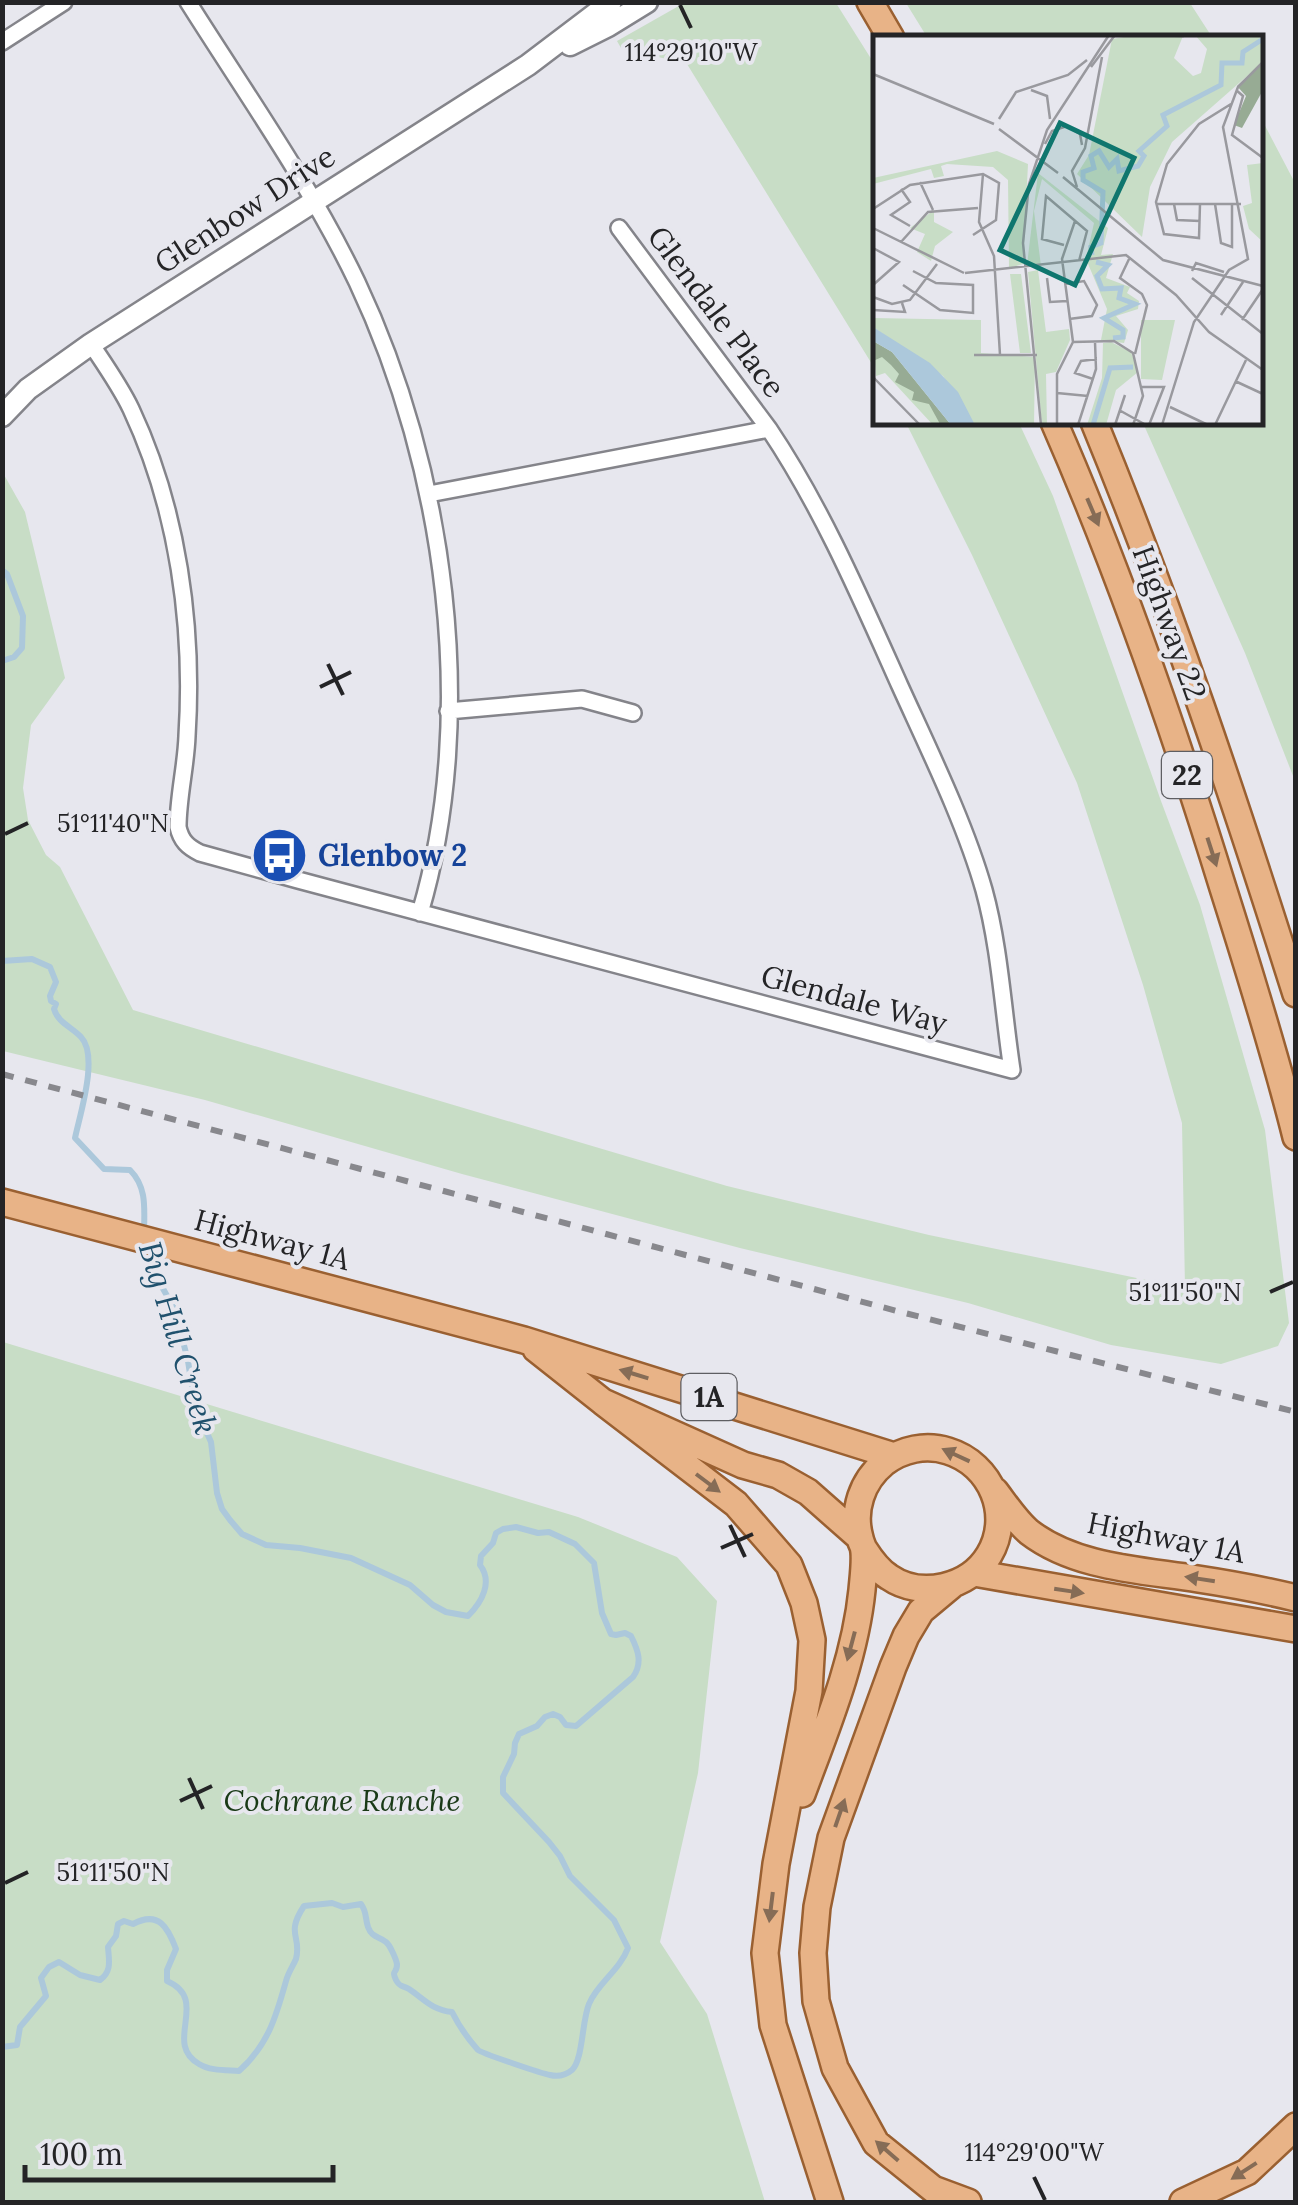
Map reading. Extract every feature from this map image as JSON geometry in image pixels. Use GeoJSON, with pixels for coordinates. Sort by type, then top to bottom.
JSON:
{"type":"FeatureCollection","features":[{"type":"Feature","properties":{"kind":"main road"},"geometry":{"type":"LineString","coordinates":[[870,2],[889,35]]}},
{"type":"Feature","properties":{"kind":"main road","name":"Highway 22"},"geometry":{"type":"LineString","coordinates":[[1055,425],[1098,522],[1153,670],[1248,968],[1296,1137]]}},
{"type":"Feature","properties":{"kind":"main road","name":"Highway 22"},"geometry":{"type":"LineString","coordinates":[[1095,425],[1140,533],[1197,694],[1296,994]]}},
{"type":"Feature","properties":{"kind":"main road","name":"Highway 1A"},"geometry":{"type":"LineString","coordinates":[[2,1202],[524,1340],[894,1456]]}},
{"type":"Feature","properties":{"kind":"main road","name":"Highway 1A"},"geometry":{"type":"LineString","coordinates":[[524,1340],[604,1402],[742,1464],[778,1475],[808,1492],[862,1543]]}},
{"type":"Feature","properties":{"kind":"main road"},"geometry":{"type":"LineString","coordinates":[[604,1402],[736,1504],[789,1566],[804,1603],[812,1640],[809,1691],[776,1864],[766,1953],[774,2025],[830,2202]]}},
{"type":"Feature","properties":{"kind":"main road"},"geometry":{"type":"LineString","coordinates":[[776,1864],[856,1630],[862,1592],[862,1543],[857,1513],[862,1490],[875,1470],[894,1456],[915,1448],[937,1447],[959,1454],[978,1467],[991,1484],[998,1508],[998,1532],[989,1554],[921,1612],[906,1636],[831,1838],[812,1953],[816,2001],[834,2068],[876,2143],[933,2188],[968,2202]]}},
{"type":"Feature","properties":{"kind":"main road","name":"Highway 1A"},"geometry":{"type":"LineString","coordinates":[[991,1484],[1027,1530],[1084,1559],[1296,1598]]}},
{"type":"Feature","properties":{"kind":"main road"},"geometry":{"type":"LineString","coordinates":[[862,1543],[876,1566],[911,1587],[932,1589],[963,1579],[1296,1629]]}},
{"type":"Feature","properties":{"kind":"main road"},"geometry":{"type":"LineString","coordinates":[[1183,2202],[1248,2172],[1296,2126]]}},
{"type":"Feature","properties":{"kind":"street"},"geometry":{"type":"LineString","coordinates":[[2,42],[64,2]]}},
{"type":"Feature","properties":{"kind":"street"},"geometry":{"type":"LineString","coordinates":[[188,2],[314,202],[357,283],[390,358],[429,494],[444,592],[448,711],[440,817],[420,913]]}},
{"type":"Feature","properties":{"kind":"street","name":"Glenbow Drive"},"geometry":{"type":"LineString","coordinates":[[2,416],[28,389],[91,344],[528,65],[611,2]]}},
{"type":"Feature","properties":{"kind":"street","name":"Glenbow Drive"},"geometry":{"type":"LineString","coordinates":[[528,65],[647,2]]}},
{"type":"Feature","properties":{"kind":"street","name":"Glendale Place"},"geometry":{"type":"LineString","coordinates":[[618,228],[769,429]]}},
{"type":"Feature","properties":{"kind":"street","name":"Glendale Way"},"geometry":{"type":"LineString","coordinates":[[91,344],[142,434],[177,558],[188,666],[188,736],[178,820],[179,834],[189,847],[420,913],[1012,1070],[990,914],[974,860],[856,590],[812,500],[769,429]]}},
{"type":"Feature","properties":{"kind":"street"},"geometry":{"type":"LineString","coordinates":[[429,494],[769,429]]}},
{"type":"Feature","properties":{"kind":"street"},"geometry":{"type":"LineString","coordinates":[[448,711],[582,699],[633,713]]}},
{"type":"Feature","properties":{"kind":"green space"},"geometry":{"type":"Polygon","coordinates":[[[684,3],[836,3],[873,62],[873,366],[687,64],[621,48],[617,41],[684,3]]]}},
{"type":"Feature","properties":{"kind":"green space"},"geometry":{"type":"Polygon","coordinates":[[[906,3],[1190,3],[1211,35],[926,35],[906,3]]]}},
{"type":"Feature","properties":{"kind":"green space"},"geometry":{"type":"Polygon","coordinates":[[[1263,122],[1295,183],[1295,781],[1245,653],[1144,425],[1263,425],[1263,122]]]}},
{"type":"Feature","properties":{"kind":"green space"},"geometry":{"type":"Polygon","coordinates":[[[907,425],[1020,425],[1053,496],[1200,905],[1265,1130],[1289,1323],[1278,1346],[1221,1364],[1111,1345],[968,1303],[740,1248],[462,1174],[205,1100],[3,1051],[3,473],[25,512],[65,678],[31,725],[23,788],[28,820],[46,855],[60,867],[133,1010],[727,1186],[929,1235],[1185,1288],[1182,1123],[1143,985],[1077,783],[907,425]]]}},
{"type":"Feature","properties":{"kind":"green space","name":"Cochrane Ranche"},"geometry":{"type":"Polygon","coordinates":[[[3,1342],[578,1517],[677,1557],[717,1601],[698,1773],[660,1942],[707,2014],[765,2202],[3,2202],[3,1342]]]}},
{"type":"Feature","properties":{"kind":"waterway","name":"Big Hill Creek"},"geometry":{"type":"LineString","coordinates":[[2,570],[23,616],[22,648],[14,657],[2,661]]}},
{"type":"Feature","properties":{"kind":"waterway","name":"Big Hill Creek"},"geometry":{"type":"LineString","coordinates":[[2,961],[32,959],[50,967],[56,982],[50,996],[56,1004],[56,1014],[81,1037],[88,1057],[87,1086],[75,1138],[104,1169],[130,1170],[136,1177],[144,1200],[144,1235]]}},
{"type":"Feature","properties":{"kind":"waterway","name":"Big Hill Creek"},"geometry":{"type":"LineString","coordinates":[[2,2047],[17,2045],[20,2027],[46,1996],[41,1978],[49,1967],[59,1962],[80,1975],[100,1980],[108,1969],[108,1947],[118,1924],[150,1919],[166,1928],[176,1949],[167,1981],[185,1999],[184,2034],[189,2055],[208,2068],[239,2071],[264,2041],[274,2018],[296,1959],[295,1929],[304,1906],[361,1904],[370,1931],[393,1952],[397,1964],[394,1974],[399,1984],[434,2006],[452,2012],[478,2050],[559,2076],[576,2065],[589,2004],[628,1948],[614,1920],[570,1876],[549,1842],[503,1793],[503,1777],[519,1734],[553,1714],[566,1725],[576,1726],[633,1677],[638,1667],[631,1636],[611,1634],[602,1613],[594,1563],[575,1544],[549,1532],[503,1529],[481,1556],[486,1585],[478,1605],[468,1616],[446,1612],[410,1585],[351,1558],[266,1545],[242,1534],[222,1509],[211,1442],[195,1406],[175,1310],[157,1278],[148,1247]]}},
{"type":"Feature","properties":{"kind":"railway"},"geometry":{"type":"LineString","coordinates":[[2,1074],[897,1311],[1296,1412]]}},
{"type":"Feature","properties":{"kind":"place","name":"Glenbow 2"},"geometry":{"type":"Point","coordinates":[279,856]}}]}
